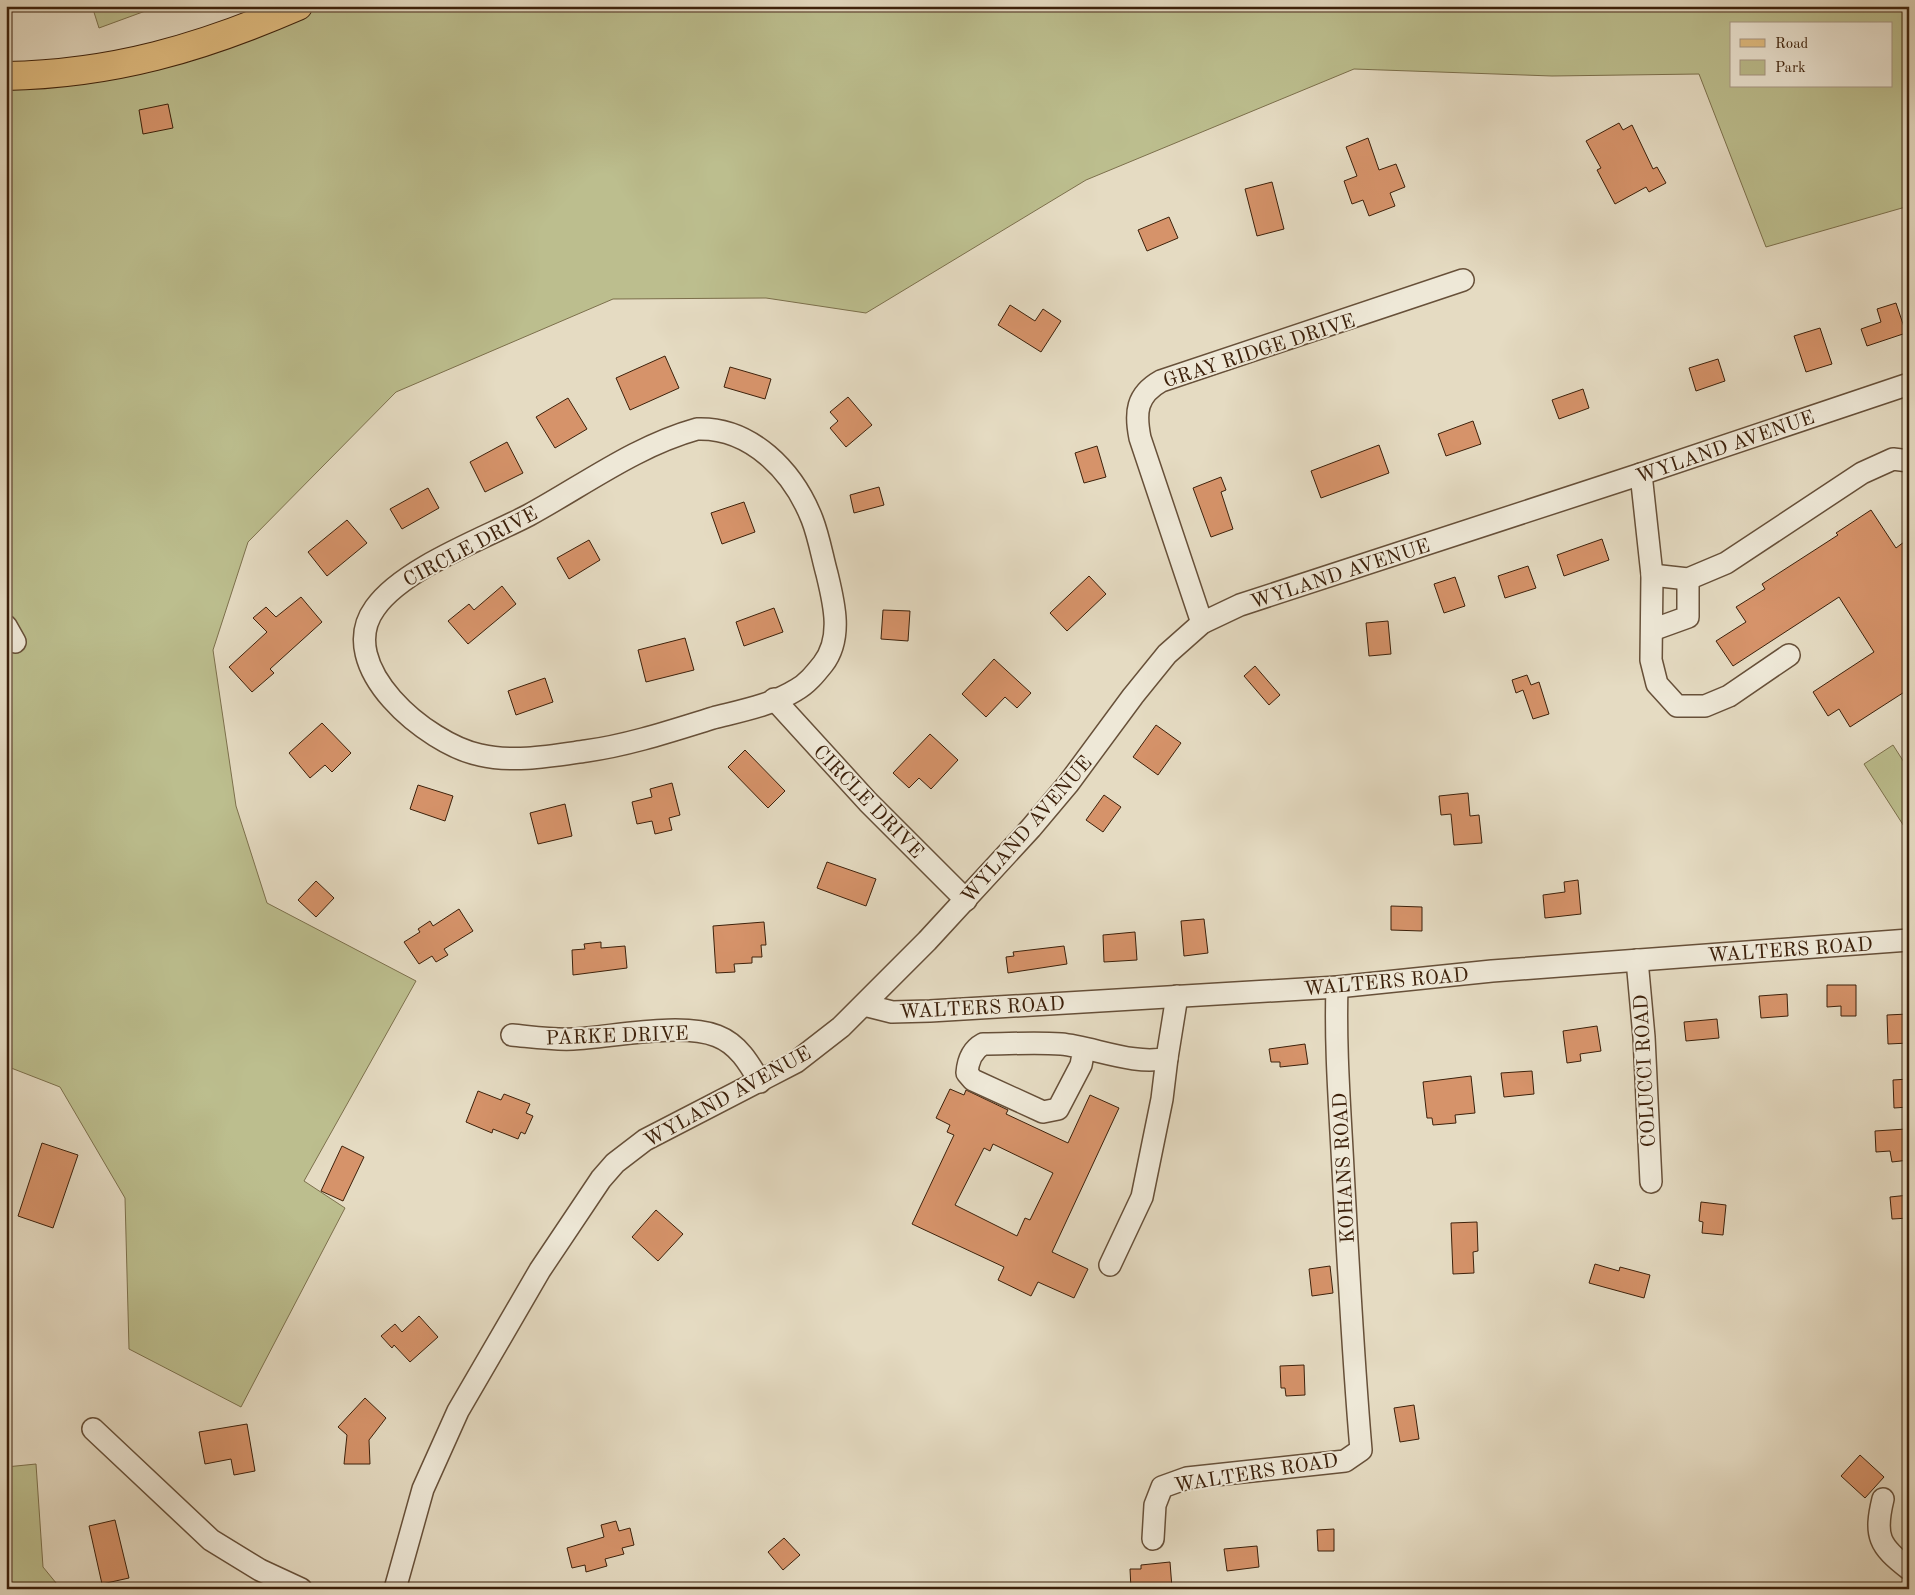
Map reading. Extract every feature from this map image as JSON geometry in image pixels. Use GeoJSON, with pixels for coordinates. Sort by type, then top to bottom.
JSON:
{"type":"FeatureCollection","features":[{"type":"Feature","properties":{"kind":"main road"},"geometry":{"type":"LineString","coordinates":[[6,76],[95,70],[137,62],[199,45],[250,27],[298,6]]}},
{"type":"Feature","properties":{"kind":"street","name":"GRAY RIDGE DRIVE"},"geometry":{"type":"LineString","coordinates":[[1202,623],[1140,438],[1136,418],[1137,408],[1147,390],[1160,381],[1463,280]]}},
{"type":"Feature","properties":{"kind":"street","name":"WYLAND AVENUE"},"geometry":{"type":"LineString","coordinates":[[395,1589],[423,1489],[447,1433],[535,1278],[589,1195],[615,1163],[645,1140],[679,1120],[760,1082],[796,1062],[841,1027],[864,1006],[966,900],[1068,784],[1153,670],[1184,637],[1202,623],[1240,605],[1909,384]]}},
{"type":"Feature","properties":{"kind":"street","name":"CIRCLE DRIVE"},"geometry":{"type":"LineString","coordinates":[[697,429],[718,430],[741,436],[753,443],[777,464],[791,483],[812,519],[832,595],[835,626],[831,651],[820,668],[803,686],[774,700],[632,742],[591,750],[538,758],[480,755],[458,748],[408,714],[374,675],[366,657],[363,638],[369,618],[380,601],[405,580],[430,565],[531,514],[653,446],[697,429]]}},
{"type":"Feature","properties":{"kind":"street"},"geometry":{"type":"LineString","coordinates":[[1652,575],[1688,579],[1726,563],[1862,473],[1893,459],[1909,461]]}},
{"type":"Feature","properties":{"kind":"street"},"geometry":{"type":"LineString","coordinates":[[1641,474],[1652,575],[1651,660],[1654,676],[1666,695],[1677,706],[1705,706],[1729,696],[1789,655]]}},
{"type":"Feature","properties":{"kind":"street"},"geometry":{"type":"LineString","coordinates":[[1652,630],[1688,616],[1688,579]]}},
{"type":"Feature","properties":{"kind":"street","name":"CIRCLE DRIVE"},"geometry":{"type":"LineString","coordinates":[[774,700],[868,802],[966,900]]}},
{"type":"Feature","properties":{"kind":"street","name":"WALTERS ROAD"},"geometry":{"type":"LineString","coordinates":[[864,1006],[892,1012],[1337,987],[1637,960],[1909,940]]}},
{"type":"Feature","properties":{"kind":"street","name":"COLUCCI ROAD"},"geometry":{"type":"LineString","coordinates":[[1637,960],[1644,1037],[1650,1182]]}},
{"type":"Feature","properties":{"kind":"street","name":"KOHANS ROAD"},"geometry":{"type":"LineString","coordinates":[[1337,987],[1337,1047],[1352,1350]]}},
{"type":"Feature","properties":{"kind":"street"},"geometry":{"type":"LineString","coordinates":[[1110,1265],[1142,1197],[1162,1099],[1177,996]]}},
{"type":"Feature","properties":{"kind":"street","name":"PARKE DRIVE"},"geometry":{"type":"LineString","coordinates":[[512,1035],[554,1039],[675,1031],[702,1032],[717,1036],[737,1049],[744,1056],[760,1082]]}},
{"type":"Feature","properties":{"kind":"street"},"geometry":{"type":"LineString","coordinates":[[1084,1049],[1078,1073],[1058,1109],[1043,1112],[973,1080],[967,1073],[974,1049],[983,1044],[1062,1044],[1157,1060],[1167,1058]]}},
{"type":"Feature","properties":{"kind":"street","name":"WALTERS ROAD"},"geometry":{"type":"LineString","coordinates":[[1153,1539],[1155,1505],[1162,1487],[1187,1478],[1345,1461],[1360,1450],[1352,1350]]}},
{"type":"Feature","properties":{"kind":"street"},"geometry":{"type":"LineString","coordinates":[[93,1429],[211,1540],[260,1570],[300,1589]]}},
{"type":"Feature","properties":{"kind":"street"},"geometry":{"type":"LineString","coordinates":[[1883,1499],[1878,1520],[1879,1539],[1896,1559],[1909,1569]]}},
{"type":"Feature","properties":{"kind":"green space"},"geometry":{"type":"Polygon","coordinates":[[[92,6],[159,6],[99,28],[92,6]]]}},
{"type":"Feature","properties":{"kind":"green space"},"geometry":{"type":"Polygon","coordinates":[[[298,6],[1903,6],[1909,14],[1909,206],[1766,247],[1699,74],[1552,76],[1354,69],[1086,180],[866,313],[766,298],[613,299],[396,392],[248,542],[213,650],[236,806],[267,903],[416,981],[304,1181],[345,1208],[241,1407],[129,1349],[125,1198],[60,1087],[6,1066],[6,76],[95,70],[298,6]]]}},
{"type":"Feature","properties":{"kind":"green space"},"geometry":{"type":"Polygon","coordinates":[[[1893,745],[1909,770],[1909,834],[1864,764],[1893,745]]]}},
{"type":"Feature","properties":{"kind":"green space"},"geometry":{"type":"Polygon","coordinates":[[[36,1464],[43,1567],[61,1589],[6,1589],[6,1467],[36,1464]]]}},
{"type":"Feature","properties":{"kind":"building"},"geometry":{"type":"Polygon","coordinates":[[[168,104],[173,128],[143,134],[139,110],[168,104]]]}},
{"type":"Feature","properties":{"kind":"building"},"geometry":{"type":"Polygon","coordinates":[[[1619,123],[1623,130],[1632,125],[1653,169],[1657,167],[1666,183],[1649,192],[1646,187],[1615,204],[1597,170],[1601,168],[1586,141],[1619,123]]]}},
{"type":"Feature","properties":{"kind":"building"},"geometry":{"type":"Polygon","coordinates":[[[1368,138],[1379,170],[1396,164],[1405,187],[1390,193],[1395,206],[1369,216],[1363,200],[1352,204],[1344,181],[1357,176],[1346,147],[1368,138]]]}},
{"type":"Feature","properties":{"kind":"building"},"geometry":{"type":"Polygon","coordinates":[[[1272,182],[1284,229],[1257,236],[1245,189],[1272,182]]]}},
{"type":"Feature","properties":{"kind":"building"},"geometry":{"type":"Polygon","coordinates":[[[1169,217],[1178,238],[1147,251],[1138,230],[1169,217]]]}},
{"type":"Feature","properties":{"kind":"building"},"geometry":{"type":"Polygon","coordinates":[[[1896,303],[1906,333],[1867,346],[1861,329],[1881,322],[1877,309],[1896,303]]]}},
{"type":"Feature","properties":{"kind":"building"},"geometry":{"type":"Polygon","coordinates":[[[1010,305],[1035,321],[1043,309],[1061,321],[1041,352],[998,325],[1010,305]]]}},
{"type":"Feature","properties":{"kind":"building"},"geometry":{"type":"Polygon","coordinates":[[[1820,328],[1832,364],[1806,372],[1794,336],[1820,328]]]}},
{"type":"Feature","properties":{"kind":"building"},"geometry":{"type":"Polygon","coordinates":[[[665,356],[679,388],[630,410],[616,378],[665,356]]]}},
{"type":"Feature","properties":{"kind":"building"},"geometry":{"type":"Polygon","coordinates":[[[1718,359],[1725,381],[1696,391],[1689,368],[1718,359]]]}},
{"type":"Feature","properties":{"kind":"building"},"geometry":{"type":"Polygon","coordinates":[[[730,367],[771,379],[765,399],[724,387],[730,367]]]}},
{"type":"Feature","properties":{"kind":"building"},"geometry":{"type":"Polygon","coordinates":[[[1583,389],[1589,408],[1559,419],[1552,400],[1583,389]]]}},
{"type":"Feature","properties":{"kind":"building"},"geometry":{"type":"Polygon","coordinates":[[[848,397],[872,425],[846,447],[830,428],[838,421],[830,412],[848,397]]]}},
{"type":"Feature","properties":{"kind":"building"},"geometry":{"type":"Polygon","coordinates":[[[568,398],[587,429],[555,448],[536,417],[568,398]]]}},
{"type":"Feature","properties":{"kind":"building"},"geometry":{"type":"Polygon","coordinates":[[[1473,421],[1481,444],[1446,456],[1438,434],[1473,421]]]}},
{"type":"Feature","properties":{"kind":"building"},"geometry":{"type":"Polygon","coordinates":[[[507,442],[523,473],[485,492],[470,462],[507,442]]]}},
{"type":"Feature","properties":{"kind":"building"},"geometry":{"type":"Polygon","coordinates":[[[1379,445],[1389,473],[1321,498],[1311,471],[1379,445]]]}},
{"type":"Feature","properties":{"kind":"building"},"geometry":{"type":"Polygon","coordinates":[[[1097,446],[1106,477],[1084,483],[1075,453],[1097,446]]]}},
{"type":"Feature","properties":{"kind":"building"},"geometry":{"type":"Polygon","coordinates":[[[1221,477],[1226,490],[1221,492],[1233,529],[1211,537],[1193,488],[1221,477]]]}},
{"type":"Feature","properties":{"kind":"building"},"geometry":{"type":"Polygon","coordinates":[[[879,487],[884,505],[854,513],[850,495],[879,487]]]}},
{"type":"Feature","properties":{"kind":"building"},"geometry":{"type":"Polygon","coordinates":[[[428,488],[439,508],[402,529],[390,509],[428,488]]]}},
{"type":"Feature","properties":{"kind":"building"},"geometry":{"type":"Polygon","coordinates":[[[744,502],[755,532],[722,544],[711,513],[744,502]]]}},
{"type":"Feature","properties":{"kind":"building"},"geometry":{"type":"Polygon","coordinates":[[[1871,510],[1896,548],[1904,542],[1909,549],[1909,689],[1850,727],[1839,709],[1828,716],[1813,692],[1874,652],[1839,597],[1733,666],[1716,641],[1746,622],[1736,607],[1765,589],[1762,584],[1838,535],[1836,533],[1871,510]]]}},
{"type":"Feature","properties":{"kind":"building"},"geometry":{"type":"Polygon","coordinates":[[[347,520],[367,543],[327,576],[308,552],[347,520]]]}},
{"type":"Feature","properties":{"kind":"building"},"geometry":{"type":"Polygon","coordinates":[[[1602,539],[1609,560],[1564,576],[1557,555],[1602,539]]]}},
{"type":"Feature","properties":{"kind":"building"},"geometry":{"type":"Polygon","coordinates":[[[589,540],[600,560],[569,579],[557,558],[589,540]]]}},
{"type":"Feature","properties":{"kind":"building"},"geometry":{"type":"Polygon","coordinates":[[[1528,566],[1536,588],[1505,598],[1498,576],[1528,566]]]}},
{"type":"Feature","properties":{"kind":"building"},"geometry":{"type":"Polygon","coordinates":[[[1089,576],[1106,594],[1067,631],[1050,613],[1089,576]]]}},
{"type":"Feature","properties":{"kind":"building"},"geometry":{"type":"Polygon","coordinates":[[[1455,577],[1465,606],[1444,613],[1434,584],[1455,577]]]}},
{"type":"Feature","properties":{"kind":"building"},"geometry":{"type":"Polygon","coordinates":[[[502,586],[516,604],[468,644],[448,621],[469,604],[474,610],[502,586]]]}},
{"type":"Feature","properties":{"kind":"building"},"geometry":{"type":"Polygon","coordinates":[[[301,597],[322,622],[270,669],[274,673],[252,692],[229,667],[267,632],[253,618],[266,607],[276,617],[301,597]]]}},
{"type":"Feature","properties":{"kind":"building"},"geometry":{"type":"Polygon","coordinates":[[[774,608],[783,632],[744,646],[736,622],[774,608]]]}},
{"type":"Feature","properties":{"kind":"building"},"geometry":{"type":"Polygon","coordinates":[[[883,610],[910,611],[908,641],[881,639],[883,610]]]}},
{"type":"Feature","properties":{"kind":"building"},"geometry":{"type":"Polygon","coordinates":[[[1388,621],[1391,654],[1369,656],[1366,623],[1388,621]]]}},
{"type":"Feature","properties":{"kind":"building"},"geometry":{"type":"Polygon","coordinates":[[[685,638],[694,670],[646,682],[638,650],[685,638]]]}},
{"type":"Feature","properties":{"kind":"building"},"geometry":{"type":"Polygon","coordinates":[[[994,659],[1031,693],[1017,708],[1005,697],[986,717],[962,694],[994,659]]]}},
{"type":"Feature","properties":{"kind":"building"},"geometry":{"type":"Polygon","coordinates":[[[1255,666],[1280,695],[1269,705],[1244,676],[1255,666]]]}},
{"type":"Feature","properties":{"kind":"building"},"geometry":{"type":"Polygon","coordinates":[[[1527,675],[1531,685],[1539,682],[1549,714],[1533,719],[1523,690],[1516,693],[1512,680],[1527,675]]]}},
{"type":"Feature","properties":{"kind":"building"},"geometry":{"type":"Polygon","coordinates":[[[545,678],[553,702],[516,715],[508,691],[545,678]]]}},
{"type":"Feature","properties":{"kind":"building"},"geometry":{"type":"Polygon","coordinates":[[[322,723],[351,753],[332,772],[325,765],[310,778],[289,753],[322,723]]]}},
{"type":"Feature","properties":{"kind":"building"},"geometry":{"type":"Polygon","coordinates":[[[1156,725],[1181,743],[1158,775],[1133,757],[1156,725]]]}},
{"type":"Feature","properties":{"kind":"building"},"geometry":{"type":"Polygon","coordinates":[[[930,734],[958,760],[931,789],[919,778],[909,788],[893,773],[930,734]]]}},
{"type":"Feature","properties":{"kind":"building"},"geometry":{"type":"Polygon","coordinates":[[[745,750],[785,791],[768,808],[728,767],[745,750]]]}},
{"type":"Feature","properties":{"kind":"building"},"geometry":{"type":"Polygon","coordinates":[[[672,783],[680,815],[669,818],[672,830],[655,834],[652,821],[637,824],[632,802],[652,797],[650,789],[672,783]]]}},
{"type":"Feature","properties":{"kind":"building"},"geometry":{"type":"Polygon","coordinates":[[[418,785],[453,796],[445,821],[410,809],[418,785]]]}},
{"type":"Feature","properties":{"kind":"building"},"geometry":{"type":"Polygon","coordinates":[[[1468,793],[1470,816],[1479,815],[1482,843],[1454,845],[1451,814],[1441,815],[1439,796],[1468,793]]]}},
{"type":"Feature","properties":{"kind":"building"},"geometry":{"type":"Polygon","coordinates":[[[1104,795],[1121,807],[1103,832],[1086,820],[1104,795]]]}},
{"type":"Feature","properties":{"kind":"building"},"geometry":{"type":"Polygon","coordinates":[[[565,804],[572,836],[538,844],[530,813],[565,804]]]}},
{"type":"Feature","properties":{"kind":"building"},"geometry":{"type":"Polygon","coordinates":[[[827,862],[876,879],[866,906],[817,888],[827,862]]]}},
{"type":"Feature","properties":{"kind":"building"},"geometry":{"type":"Polygon","coordinates":[[[1578,880],[1581,914],[1545,918],[1543,895],[1565,892],[1564,882],[1578,880]]]}},
{"type":"Feature","properties":{"kind":"building"},"geometry":{"type":"Polygon","coordinates":[[[316,881],[334,898],[316,917],[298,900],[316,881]]]}},
{"type":"Feature","properties":{"kind":"building"},"geometry":{"type":"Polygon","coordinates":[[[1391,906],[1422,907],[1422,931],[1391,930],[1391,906]]]}},
{"type":"Feature","properties":{"kind":"building"},"geometry":{"type":"Polygon","coordinates":[[[459,909],[473,931],[444,949],[448,955],[436,962],[432,956],[419,964],[404,942],[420,932],[418,929],[430,921],[433,926],[459,909]]]}},
{"type":"Feature","properties":{"kind":"building"},"geometry":{"type":"Polygon","coordinates":[[[1204,919],[1208,953],[1184,956],[1181,921],[1204,919]]]}},
{"type":"Feature","properties":{"kind":"building"},"geometry":{"type":"Polygon","coordinates":[[[764,922],[766,945],[761,945],[762,957],[752,957],[752,963],[734,964],[735,972],[716,973],[713,926],[764,922]]]}},
{"type":"Feature","properties":{"kind":"building"},"geometry":{"type":"Polygon","coordinates":[[[1135,932],[1137,960],[1104,962],[1103,935],[1135,932]]]}},
{"type":"Feature","properties":{"kind":"building"},"geometry":{"type":"Polygon","coordinates":[[[601,942],[601,948],[625,946],[627,968],[573,975],[572,950],[585,949],[584,944],[601,942]]]}},
{"type":"Feature","properties":{"kind":"building"},"geometry":{"type":"Polygon","coordinates":[[[1064,946],[1067,964],[1008,973],[1006,957],[1014,956],[1013,952],[1064,946]]]}},
{"type":"Feature","properties":{"kind":"building"},"geometry":{"type":"Polygon","coordinates":[[[1827,985],[1856,985],[1856,1016],[1841,1016],[1841,1006],[1827,1007],[1827,985]]]}},
{"type":"Feature","properties":{"kind":"building"},"geometry":{"type":"Polygon","coordinates":[[[1787,994],[1788,1016],[1761,1018],[1759,996],[1787,994]]]}},
{"type":"Feature","properties":{"kind":"building"},"geometry":{"type":"Polygon","coordinates":[[[1908,1014],[1909,1043],[1888,1044],[1887,1015],[1908,1014]]]}},
{"type":"Feature","properties":{"kind":"building"},"geometry":{"type":"Polygon","coordinates":[[[1717,1019],[1719,1038],[1686,1041],[1684,1022],[1717,1019]]]}},
{"type":"Feature","properties":{"kind":"building"},"geometry":{"type":"Polygon","coordinates":[[[1597,1026],[1601,1051],[1580,1054],[1581,1061],[1567,1063],[1563,1031],[1597,1026]]]}},
{"type":"Feature","properties":{"kind":"building"},"geometry":{"type":"Polygon","coordinates":[[[1305,1044],[1308,1064],[1280,1067],[1280,1062],[1271,1062],[1269,1049],[1305,1044]]]}},
{"type":"Feature","properties":{"kind":"building"},"geometry":{"type":"Polygon","coordinates":[[[1532,1071],[1534,1094],[1504,1097],[1501,1073],[1532,1071]]]}},
{"type":"Feature","properties":{"kind":"building"},"geometry":{"type":"Polygon","coordinates":[[[1471,1076],[1475,1113],[1455,1115],[1456,1123],[1433,1125],[1432,1118],[1427,1118],[1423,1082],[1471,1076]]]}},
{"type":"Feature","properties":{"kind":"building"},"geometry":{"type":"Polygon","coordinates":[[[1909,1079],[1909,1107],[1894,1108],[1893,1080],[1909,1079]]]}},
{"type":"Feature","properties":{"kind":"building"},"geometry":{"type":"Polygon","coordinates":[[[950,1089],[964,1095],[966,1090],[1008,1110],[1006,1114],[1068,1143],[1090,1095],[1119,1108],[1052,1252],[1088,1269],[1074,1298],[1038,1282],[1031,1296],[998,1280],[1004,1267],[912,1224],[954,1135],[947,1132],[950,1125],[936,1118],[950,1089]],[[993,1144],[990,1151],[984,1148],[955,1205],[1017,1236],[1025,1218],[1030,1220],[1053,1173],[993,1144]]]}},
{"type":"Feature","properties":{"kind":"building"},"geometry":{"type":"Polygon","coordinates":[[[478,1091],[501,1100],[504,1094],[530,1104],[526,1113],[533,1116],[525,1134],[521,1132],[518,1139],[493,1129],[492,1133],[466,1122],[478,1091]]]}},
{"type":"Feature","properties":{"kind":"building"},"geometry":{"type":"Polygon","coordinates":[[[1906,1129],[1909,1160],[1892,1162],[1890,1151],[1876,1152],[1875,1131],[1906,1129]]]}},
{"type":"Feature","properties":{"kind":"building"},"geometry":{"type":"Polygon","coordinates":[[[42,1143],[78,1155],[53,1228],[18,1216],[42,1143]]]}},
{"type":"Feature","properties":{"kind":"building"},"geometry":{"type":"Polygon","coordinates":[[[342,1146],[364,1157],[343,1201],[321,1191],[342,1146]]]}},
{"type":"Feature","properties":{"kind":"building"},"geometry":{"type":"Polygon","coordinates":[[[1909,1195],[1909,1218],[1892,1219],[1890,1197],[1909,1195]]]}},
{"type":"Feature","properties":{"kind":"building"},"geometry":{"type":"Polygon","coordinates":[[[1701,1202],[1726,1205],[1723,1235],[1702,1233],[1703,1222],[1699,1221],[1701,1202]]]}},
{"type":"Feature","properties":{"kind":"building"},"geometry":{"type":"Polygon","coordinates":[[[656,1210],[683,1234],[658,1261],[632,1237],[656,1210]]]}},
{"type":"Feature","properties":{"kind":"building"},"geometry":{"type":"Polygon","coordinates":[[[1477,1222],[1478,1251],[1473,1252],[1474,1273],[1453,1274],[1451,1223],[1477,1222]]]}},
{"type":"Feature","properties":{"kind":"building"},"geometry":{"type":"Polygon","coordinates":[[[1595,1264],[1619,1271],[1620,1267],[1650,1275],[1644,1298],[1589,1283],[1595,1264]]]}},
{"type":"Feature","properties":{"kind":"building"},"geometry":{"type":"Polygon","coordinates":[[[1330,1266],[1333,1293],[1312,1296],[1309,1269],[1330,1266]]]}},
{"type":"Feature","properties":{"kind":"building"},"geometry":{"type":"Polygon","coordinates":[[[419,1316],[438,1337],[410,1362],[394,1345],[392,1348],[381,1336],[395,1324],[402,1332],[419,1316]]]}},
{"type":"Feature","properties":{"kind":"building"},"geometry":{"type":"Polygon","coordinates":[[[1304,1365],[1305,1395],[1286,1396],[1285,1388],[1281,1388],[1280,1366],[1304,1365]]]}},
{"type":"Feature","properties":{"kind":"building"},"geometry":{"type":"Polygon","coordinates":[[[365,1398],[386,1418],[369,1440],[370,1464],[344,1464],[347,1435],[338,1427],[365,1398]]]}},
{"type":"Feature","properties":{"kind":"building"},"geometry":{"type":"Polygon","coordinates":[[[1414,1405],[1419,1439],[1400,1442],[1394,1408],[1414,1405]]]}},
{"type":"Feature","properties":{"kind":"building"},"geometry":{"type":"Polygon","coordinates":[[[247,1424],[255,1471],[234,1475],[231,1459],[205,1464],[199,1432],[247,1424]]]}},
{"type":"Feature","properties":{"kind":"building"},"geometry":{"type":"Polygon","coordinates":[[[1860,1455],[1884,1477],[1865,1498],[1841,1476],[1860,1455]]]}},
{"type":"Feature","properties":{"kind":"building"},"geometry":{"type":"Polygon","coordinates":[[[115,1520],[129,1578],[102,1584],[89,1526],[115,1520]]]}},
{"type":"Feature","properties":{"kind":"building"},"geometry":{"type":"Polygon","coordinates":[[[616,1521],[619,1531],[630,1528],[634,1545],[622,1548],[624,1554],[605,1559],[607,1566],[586,1572],[585,1565],[572,1568],[567,1548],[604,1537],[601,1525],[616,1521]]]}},
{"type":"Feature","properties":{"kind":"building"},"geometry":{"type":"Polygon","coordinates":[[[1334,1529],[1334,1551],[1318,1551],[1317,1530],[1334,1529]]]}},
{"type":"Feature","properties":{"kind":"building"},"geometry":{"type":"Polygon","coordinates":[[[784,1538],[800,1555],[783,1570],[768,1552],[784,1538]]]}},
{"type":"Feature","properties":{"kind":"building"},"geometry":{"type":"Polygon","coordinates":[[[1257,1546],[1259,1567],[1227,1571],[1224,1549],[1257,1546]]]}},
{"type":"Feature","properties":{"kind":"building"},"geometry":{"type":"Polygon","coordinates":[[[1170,1562],[1172,1588],[1131,1589],[1130,1569],[1141,1569],[1141,1565],[1170,1562]]]}}]}
